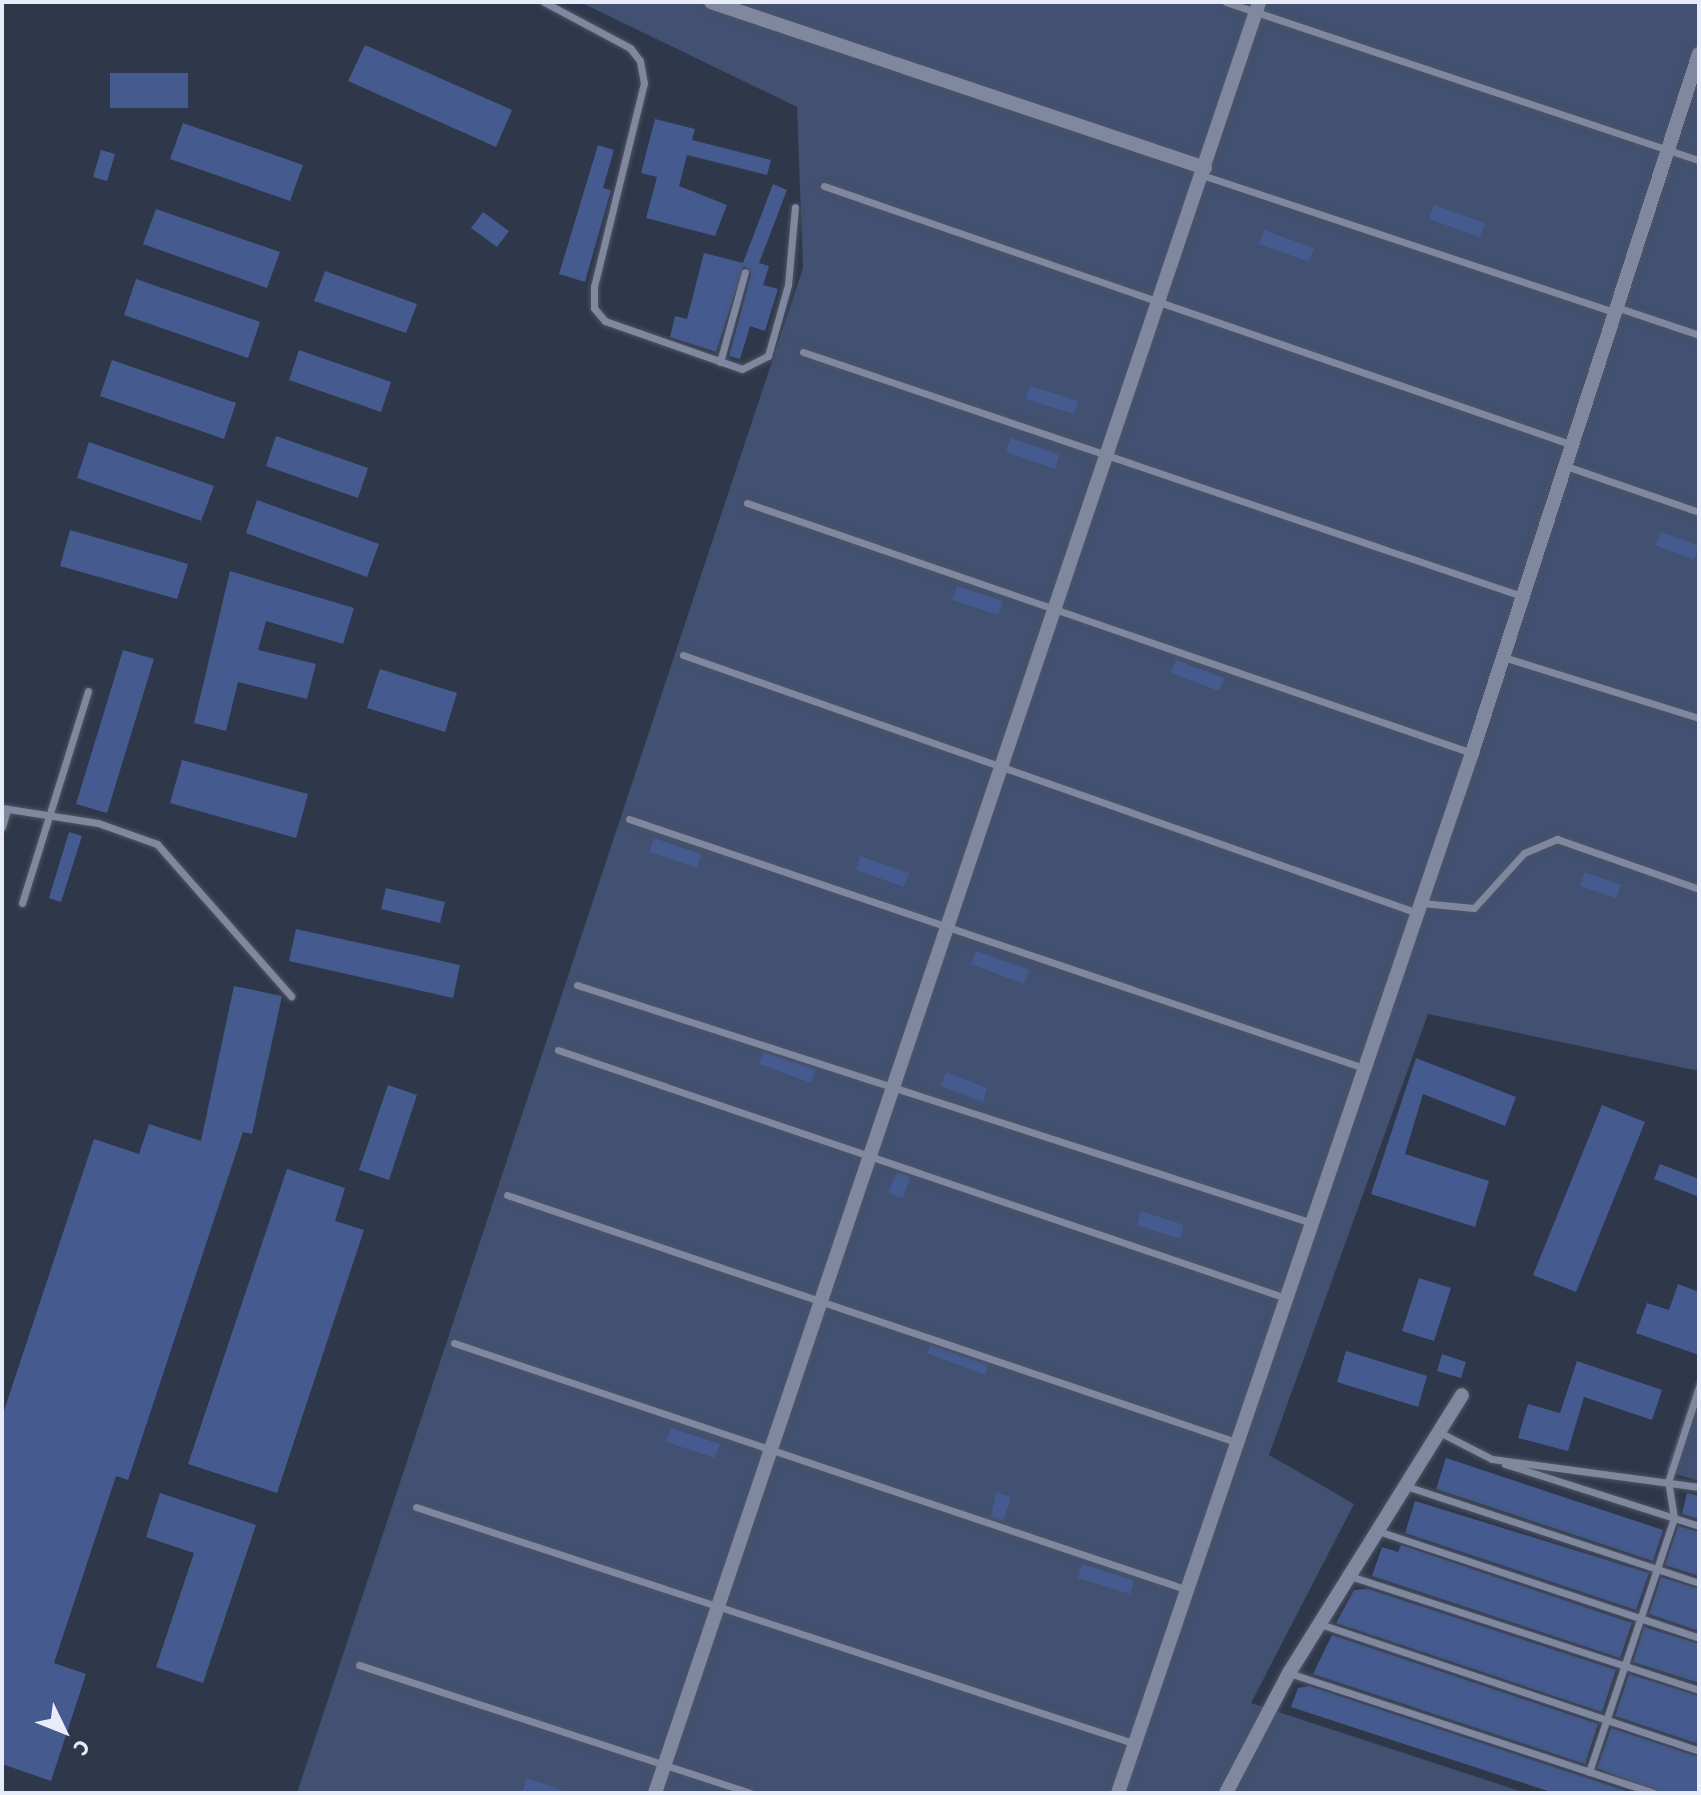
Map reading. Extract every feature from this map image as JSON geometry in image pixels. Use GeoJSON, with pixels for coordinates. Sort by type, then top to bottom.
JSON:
{"type":"FeatureCollection","features":[{"type":"Feature","properties":{"kind":"street"},"geometry":{"type":"LineString","coordinates":[[711,2],[1204,172]]}},
{"type":"Feature","properties":{"kind":"street"},"geometry":{"type":"LineString","coordinates":[[655,1793],[1002,769],[1059,611],[1257,7]]}},
{"type":"Feature","properties":{"kind":"street"},"geometry":{"type":"LineString","coordinates":[[1118,1793],[1366,1068],[1416,907],[1472,753],[1613,309],[1699,54]]}},
{"type":"Feature","properties":{"kind":"street"},"geometry":{"type":"LineString","coordinates":[[1226,1793],[1289,1673],[1462,1395]]}},
{"type":"Feature","properties":{"kind":"lane"},"geometry":{"type":"LineString","coordinates":[[544,2],[630,48],[640,61],[644,83],[594,308],[605,321],[742,369],[768,356],[788,285],[795,207]]}},
{"type":"Feature","properties":{"kind":"lane"},"geometry":{"type":"LineString","coordinates":[[1226,2],[1257,7],[1699,160]]}},
{"type":"Feature","properties":{"kind":"lane"},"geometry":{"type":"LineString","coordinates":[[1204,172],[1699,335]]}},
{"type":"Feature","properties":{"kind":"lane"},"geometry":{"type":"LineString","coordinates":[[824,186],[1162,300],[1570,444]]}},
{"type":"Feature","properties":{"kind":"lane"},"geometry":{"type":"LineString","coordinates":[[720,362],[745,272]]}},
{"type":"Feature","properties":{"kind":"lane"},"geometry":{"type":"LineString","coordinates":[[803,352],[1522,596]]}},
{"type":"Feature","properties":{"kind":"lane"},"geometry":{"type":"LineString","coordinates":[[1564,465],[1699,512]]}},
{"type":"Feature","properties":{"kind":"lane"},"geometry":{"type":"LineString","coordinates":[[747,503],[1472,753]]}},
{"type":"Feature","properties":{"kind":"lane"},"geometry":{"type":"LineString","coordinates":[[683,655],[1002,769],[1416,907],[1474,908],[1524,853],[1557,839],[1699,889]]}},
{"type":"Feature","properties":{"kind":"lane"},"geometry":{"type":"LineString","coordinates":[[1503,657],[1699,718]]}},
{"type":"Feature","properties":{"kind":"lane"},"geometry":{"type":"LineString","coordinates":[[22,903],[88,691]]}},
{"type":"Feature","properties":{"kind":"lane"},"geometry":{"type":"LineString","coordinates":[[2,827],[4,809],[50,814],[157,844],[291,996]]}},
{"type":"Feature","properties":{"kind":"lane"},"geometry":{"type":"LineString","coordinates":[[629,819],[948,930],[1366,1068]]}},
{"type":"Feature","properties":{"kind":"lane"},"geometry":{"type":"LineString","coordinates":[[577,985],[893,1092],[1312,1223]]}},
{"type":"Feature","properties":{"kind":"lane"},"geometry":{"type":"LineString","coordinates":[[558,1050],[871,1154],[1286,1298]]}},
{"type":"Feature","properties":{"kind":"lane"},"geometry":{"type":"LineString","coordinates":[[507,1195],[824,1297],[1236,1442]]}},
{"type":"Feature","properties":{"kind":"lane"},"geometry":{"type":"LineString","coordinates":[[454,1343],[772,1455],[1188,1590]]}},
{"type":"Feature","properties":{"kind":"lane"},"geometry":{"type":"LineString","coordinates":[[1589,1772],[1674,1518],[1668,1482],[1699,1387]]}},
{"type":"Feature","properties":{"kind":"lane"},"geometry":{"type":"LineString","coordinates":[[1439,1432],[1492,1459],[1699,1526]]}},
{"type":"Feature","properties":{"kind":"lane"},"geometry":{"type":"LineString","coordinates":[[1492,1459],[1699,1487]]}},
{"type":"Feature","properties":{"kind":"lane"},"geometry":{"type":"LineString","coordinates":[[1406,1486],[1699,1583]]}},
{"type":"Feature","properties":{"kind":"lane"},"geometry":{"type":"LineString","coordinates":[[416,1507],[1136,1744]]}},
{"type":"Feature","properties":{"kind":"lane"},"geometry":{"type":"LineString","coordinates":[[1378,1531],[1699,1638]]}},
{"type":"Feature","properties":{"kind":"lane"},"geometry":{"type":"LineString","coordinates":[[1350,1576],[1699,1690]]}},
{"type":"Feature","properties":{"kind":"lane"},"geometry":{"type":"LineString","coordinates":[[1320,1624],[1699,1751]]}},
{"type":"Feature","properties":{"kind":"lane"},"geometry":{"type":"LineString","coordinates":[[359,1665],[750,1793]]}},
{"type":"Feature","properties":{"kind":"lane"},"geometry":{"type":"LineString","coordinates":[[1289,1673],[1653,1793]]}},
{"type":"Feature","properties":{"kind":"shaded area"},"geometry":{"type":"Polygon","coordinates":[[[580,2],[1699,2],[1699,1071],[1428,1014],[1269,1455],[1354,1504],[1251,1703],[1526,1793],[297,1793],[803,268],[797,107],[580,2]]]}},
{"type":"Feature","properties":{"kind":"shaded area"},"geometry":{"type":"Polygon","coordinates":[[[1699,1373],[1699,1481],[1666,1471],[1699,1373]]]}},
{"type":"Feature","properties":{"kind":"building"},"geometry":{"type":"Polygon","coordinates":[[[365,45],[512,110],[496,147],[348,81],[365,45]]]}},
{"type":"Feature","properties":{"kind":"building"},"geometry":{"type":"Polygon","coordinates":[[[110,73],[188,73],[188,108],[110,108],[110,73]]]}},
{"type":"Feature","properties":{"kind":"building"},"geometry":{"type":"Polygon","coordinates":[[[655,119],[695,129],[692,140],[771,160],[767,175],[687,155],[679,186],[727,205],[715,236],[646,218],[657,177],[641,173],[655,119]]]}},
{"type":"Feature","properties":{"kind":"building"},"geometry":{"type":"Polygon","coordinates":[[[183,123],[303,165],[290,201],[170,159],[183,123]]]}},
{"type":"Feature","properties":{"kind":"building"},"geometry":{"type":"Polygon","coordinates":[[[598,145],[614,150],[603,188],[611,190],[585,282],[559,274],[598,145]]]}},
{"type":"Feature","properties":{"kind":"building"},"geometry":{"type":"Polygon","coordinates":[[[101,150],[115,154],[107,181],[93,177],[101,150]]]}},
{"type":"Feature","properties":{"kind":"building"},"geometry":{"type":"Polygon","coordinates":[[[773,184],[787,190],[759,263],[769,266],[763,285],[778,289],[765,331],[750,326],[740,359],[729,356],[751,274],[744,266],[716,352],[670,337],[675,316],[687,319],[704,253],[743,263],[773,184]]]}},
{"type":"Feature","properties":{"kind":"building"},"geometry":{"type":"Polygon","coordinates":[[[1434,205],[1485,223],[1480,237],[1429,219],[1434,205]]]}},
{"type":"Feature","properties":{"kind":"building"},"geometry":{"type":"Polygon","coordinates":[[[156,209],[280,252],[267,288],[143,244],[156,209]]]}},
{"type":"Feature","properties":{"kind":"building"},"geometry":{"type":"Polygon","coordinates":[[[483,212],[509,231],[497,247],[471,228],[483,212]]]}},
{"type":"Feature","properties":{"kind":"building"},"geometry":{"type":"Polygon","coordinates":[[[1264,230],[1314,248],[1309,262],[1259,244],[1264,230]]]}},
{"type":"Feature","properties":{"kind":"building"},"geometry":{"type":"Polygon","coordinates":[[[325,271],[417,304],[406,333],[314,301],[325,271]]]}},
{"type":"Feature","properties":{"kind":"building"},"geometry":{"type":"Polygon","coordinates":[[[136,279],[260,322],[248,358],[124,315],[136,279]]]}},
{"type":"Feature","properties":{"kind":"building"},"geometry":{"type":"Polygon","coordinates":[[[299,350],[391,382],[381,412],[289,380],[299,350]]]}},
{"type":"Feature","properties":{"kind":"building"},"geometry":{"type":"Polygon","coordinates":[[[112,360],[236,403],[224,439],[100,396],[112,360]]]}},
{"type":"Feature","properties":{"kind":"building"},"geometry":{"type":"Polygon","coordinates":[[[1030,386],[1079,401],[1074,414],[1025,399],[1030,386]]]}},
{"type":"Feature","properties":{"kind":"building"},"geometry":{"type":"Polygon","coordinates":[[[276,436],[368,468],[358,498],[266,466],[276,436]]]}},
{"type":"Feature","properties":{"kind":"building"},"geometry":{"type":"Polygon","coordinates":[[[1011,438],[1059,455],[1055,469],[1006,452],[1011,438]]]}},
{"type":"Feature","properties":{"kind":"building"},"geometry":{"type":"Polygon","coordinates":[[[89,442],[214,486],[201,521],[77,478],[89,442]]]}},
{"type":"Feature","properties":{"kind":"building"},"geometry":{"type":"Polygon","coordinates":[[[257,500],[379,544],[367,577],[246,533],[257,500]]]}},
{"type":"Feature","properties":{"kind":"building"},"geometry":{"type":"Polygon","coordinates":[[[70,530],[188,564],[177,599],[60,566],[70,530]]]}},
{"type":"Feature","properties":{"kind":"building"},"geometry":{"type":"Polygon","coordinates":[[[1661,532],[1699,546],[1694,560],[1655,545],[1661,532]]]}},
{"type":"Feature","properties":{"kind":"building"},"geometry":{"type":"Polygon","coordinates":[[[230,571],[354,608],[343,644],[266,621],[258,650],[316,664],[307,699],[238,682],[226,731],[194,723],[230,571]]]}},
{"type":"Feature","properties":{"kind":"building"},"geometry":{"type":"Polygon","coordinates":[[[957,586],[1003,601],[998,615],[952,600],[957,586]]]}},
{"type":"Feature","properties":{"kind":"building"},"geometry":{"type":"Polygon","coordinates":[[[123,650],[154,659],[107,813],[76,804],[123,650]]]}},
{"type":"Feature","properties":{"kind":"building"},"geometry":{"type":"Polygon","coordinates":[[[1176,660],[1224,678],[1219,691],[1171,673],[1176,660]]]}},
{"type":"Feature","properties":{"kind":"building"},"geometry":{"type":"Polygon","coordinates":[[[380,669],[457,693],[445,732],[367,708],[380,669]]]}},
{"type":"Feature","properties":{"kind":"building"},"geometry":{"type":"Polygon","coordinates":[[[182,760],[308,794],[296,838],[170,803],[182,760]]]}},
{"type":"Feature","properties":{"kind":"building"},"geometry":{"type":"Polygon","coordinates":[[[69,832],[82,836],[61,902],[49,898],[69,832]]]}},
{"type":"Feature","properties":{"kind":"building"},"geometry":{"type":"Polygon","coordinates":[[[654,838],[701,854],[697,868],[650,852],[654,838]]]}},
{"type":"Feature","properties":{"kind":"building"},"geometry":{"type":"Polygon","coordinates":[[[860,856],[909,873],[904,887],[856,870],[860,856]]]}},
{"type":"Feature","properties":{"kind":"building"},"geometry":{"type":"Polygon","coordinates":[[[1585,872],[1621,885],[1616,898],[1580,886],[1585,872]]]}},
{"type":"Feature","properties":{"kind":"building"},"geometry":{"type":"Polygon","coordinates":[[[386,888],[445,902],[440,923],[381,909],[386,888]]]}},
{"type":"Feature","properties":{"kind":"building"},"geometry":{"type":"Polygon","coordinates":[[[296,929],[460,965],[453,998],[289,961],[296,929]]]}},
{"type":"Feature","properties":{"kind":"building"},"geometry":{"type":"Polygon","coordinates":[[[976,951],[1029,970],[1024,984],[971,964],[976,951]]]}},
{"type":"Feature","properties":{"kind":"building"},"geometry":{"type":"Polygon","coordinates":[[[234,986],[282,996],[252,1134],[243,1132],[128,1480],[116,1476],[54,1663],[86,1674],[51,1781],[2,1764],[2,1417],[94,1139],[139,1154],[149,1124],[201,1141],[234,986]]]}},
{"type":"Feature","properties":{"kind":"building"},"geometry":{"type":"Polygon","coordinates":[[[763,1052],[816,1069],[811,1083],[759,1064],[763,1052]]]}},
{"type":"Feature","properties":{"kind":"building"},"geometry":{"type":"Polygon","coordinates":[[[1416,1058],[1516,1097],[1505,1126],[1423,1094],[1405,1154],[1489,1181],[1475,1227],[1371,1194],[1416,1058]]]}},
{"type":"Feature","properties":{"kind":"building"},"geometry":{"type":"Polygon","coordinates":[[[946,1072],[987,1088],[983,1102],[941,1086],[946,1072]]]}},
{"type":"Feature","properties":{"kind":"building"},"geometry":{"type":"Polygon","coordinates":[[[388,1085],[417,1095],[389,1180],[359,1170],[388,1085]]]}},
{"type":"Feature","properties":{"kind":"building"},"geometry":{"type":"Polygon","coordinates":[[[1602,1105],[1645,1122],[1576,1292],[1533,1275],[1602,1105]]]}},
{"type":"Feature","properties":{"kind":"building"},"geometry":{"type":"Polygon","coordinates":[[[1660,1164],[1699,1179],[1699,1197],[1654,1179],[1660,1164]]]}},
{"type":"Feature","properties":{"kind":"building"},"geometry":{"type":"Polygon","coordinates":[[[287,1169],[345,1188],[335,1221],[364,1230],[277,1493],[188,1464],[287,1169]]]}},
{"type":"Feature","properties":{"kind":"building"},"geometry":{"type":"Polygon","coordinates":[[[897,1172],[910,1177],[903,1198],[888,1193],[897,1172]]]}},
{"type":"Feature","properties":{"kind":"building"},"geometry":{"type":"Polygon","coordinates":[[[1141,1211],[1184,1225],[1180,1239],[1137,1225],[1141,1211]]]}},
{"type":"Feature","properties":{"kind":"building"},"geometry":{"type":"Polygon","coordinates":[[[1419,1278],[1451,1288],[1434,1341],[1402,1331],[1419,1278]]]}},
{"type":"Feature","properties":{"kind":"building"},"geometry":{"type":"Polygon","coordinates":[[[1678,1284],[1699,1292],[1699,1355],[1636,1333],[1647,1303],[1669,1310],[1678,1284]]]}},
{"type":"Feature","properties":{"kind":"building"},"geometry":{"type":"Polygon","coordinates":[[[930,1345],[988,1365],[985,1375],[927,1353],[930,1345]]]}},
{"type":"Feature","properties":{"kind":"building"},"geometry":{"type":"Polygon","coordinates":[[[1346,1351],[1427,1376],[1418,1407],[1337,1382],[1346,1351]]]}},
{"type":"Feature","properties":{"kind":"building"},"geometry":{"type":"Polygon","coordinates":[[[1442,1354],[1466,1362],[1461,1378],[1437,1371],[1442,1354]]]}},
{"type":"Feature","properties":{"kind":"building"},"geometry":{"type":"Polygon","coordinates":[[[1577,1361],[1662,1390],[1652,1420],[1584,1397],[1568,1451],[1518,1438],[1528,1404],[1560,1413],[1577,1361]]]}},
{"type":"Feature","properties":{"kind":"building"},"geometry":{"type":"Polygon","coordinates":[[[671,1428],[720,1444],[715,1458],[666,1442],[671,1428]]]}},
{"type":"Feature","properties":{"kind":"building"},"geometry":{"type":"Polygon","coordinates":[[[1446,1458],[1663,1530],[1653,1561],[1436,1489],[1446,1458]]]}},
{"type":"Feature","properties":{"kind":"building"},"geometry":{"type":"Polygon","coordinates":[[[996,1492],[1011,1497],[1003,1521],[991,1517],[996,1492]]]}},
{"type":"Feature","properties":{"kind":"building"},"geometry":{"type":"Polygon","coordinates":[[[160,1493],[256,1525],[203,1683],[156,1667],[194,1553],[146,1537],[160,1493]]]}},
{"type":"Feature","properties":{"kind":"building"},"geometry":{"type":"Polygon","coordinates":[[[1687,1493],[1699,1496],[1699,1519],[1682,1514],[1687,1493]]]}},
{"type":"Feature","properties":{"kind":"building"},"geometry":{"type":"Polygon","coordinates":[[[1415,1501],[1649,1573],[1636,1610],[1405,1533],[1415,1501]]]}},
{"type":"Feature","properties":{"kind":"building"},"geometry":{"type":"Polygon","coordinates":[[[1678,1526],[1699,1532],[1699,1576],[1665,1565],[1678,1526]]]}},
{"type":"Feature","properties":{"kind":"building"},"geometry":{"type":"Polygon","coordinates":[[[1401,1545],[1632,1623],[1620,1658],[1372,1576],[1382,1547],[1398,1552],[1401,1545]]]}},
{"type":"Feature","properties":{"kind":"building"},"geometry":{"type":"Polygon","coordinates":[[[1082,1564],[1134,1580],[1130,1594],[1078,1578],[1082,1564]]]}},
{"type":"Feature","properties":{"kind":"building"},"geometry":{"type":"Polygon","coordinates":[[[1661,1577],[1699,1589],[1699,1631],[1649,1614],[1661,1577]]]}},
{"type":"Feature","properties":{"kind":"building"},"geometry":{"type":"Polygon","coordinates":[[[1368,1589],[1616,1670],[1602,1712],[1336,1623],[1354,1590],[1368,1589]]]}},
{"type":"Feature","properties":{"kind":"building"},"geometry":{"type":"Polygon","coordinates":[[[1644,1627],[1699,1644],[1699,1683],[1633,1662],[1644,1627]]]}},
{"type":"Feature","properties":{"kind":"building"},"geometry":{"type":"Polygon","coordinates":[[[1332,1635],[1598,1724],[1585,1764],[1313,1674],[1332,1635]]]}},
{"type":"Feature","properties":{"kind":"building"},"geometry":{"type":"Polygon","coordinates":[[[1629,1674],[1699,1696],[1699,1744],[1615,1716],[1629,1674]]]}},
{"type":"Feature","properties":{"kind":"building"},"geometry":{"type":"Polygon","coordinates":[[[1309,1686],[1632,1793],[1554,1793],[1291,1707],[1298,1688],[1309,1686]]]}},
{"type":"Feature","properties":{"kind":"building"},"geometry":{"type":"Polygon","coordinates":[[[1611,1728],[1699,1757],[1699,1793],[1659,1793],[1597,1768],[1611,1728]]]}},
{"type":"Feature","properties":{"kind":"building"},"geometry":{"type":"Polygon","coordinates":[[[527,1778],[564,1791],[564,1793],[522,1793],[527,1778]]]}}]}
